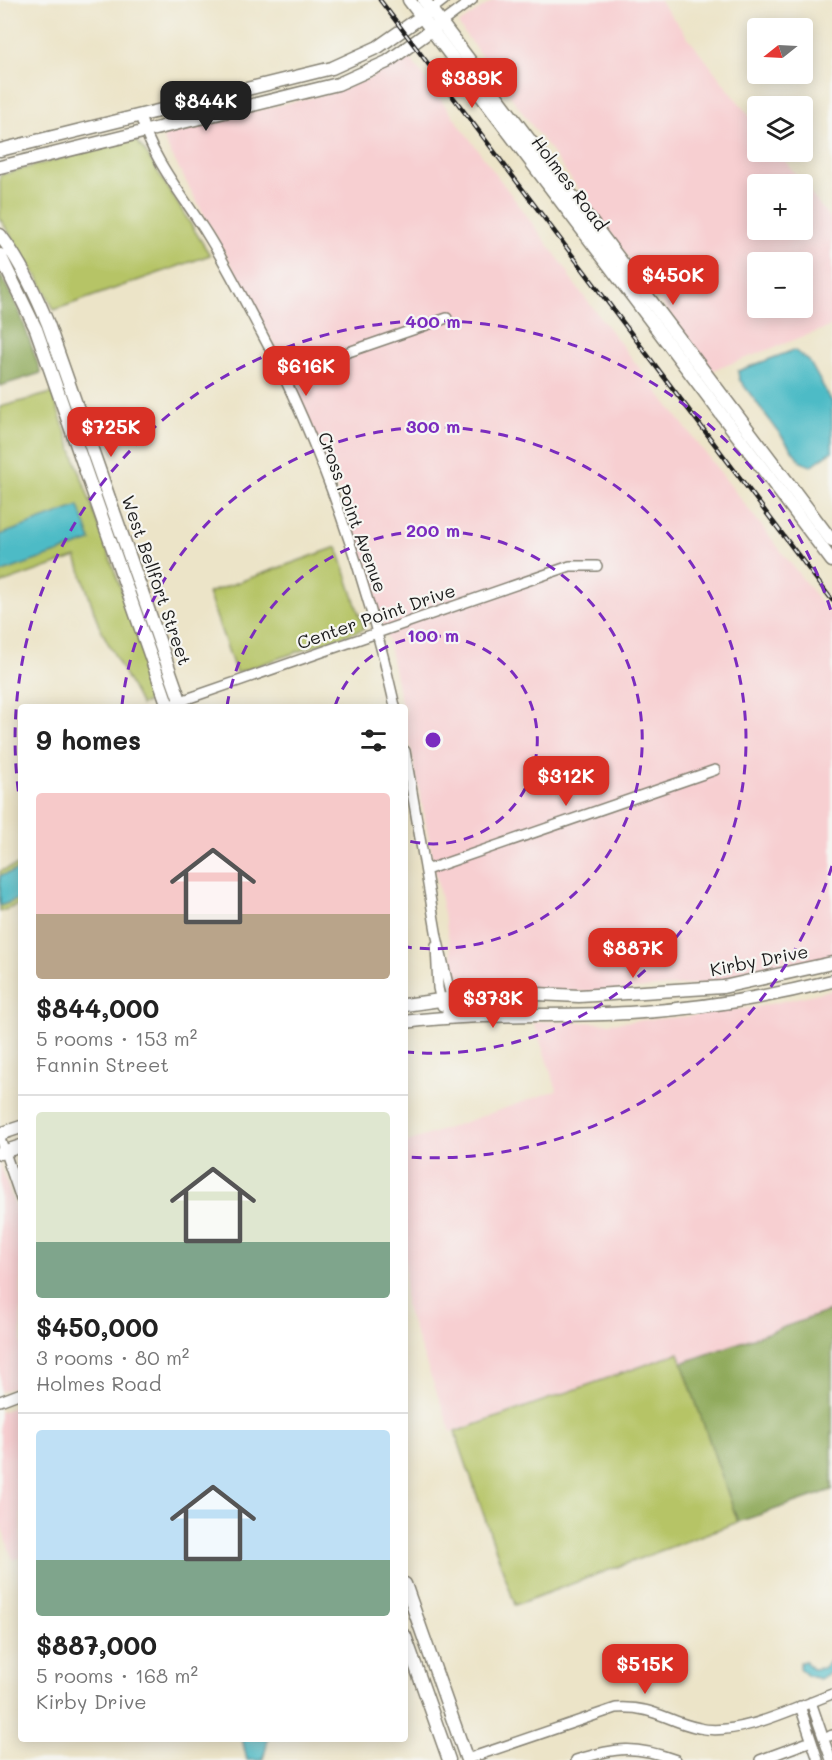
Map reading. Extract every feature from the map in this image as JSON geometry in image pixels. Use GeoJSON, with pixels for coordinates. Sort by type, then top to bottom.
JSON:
{"type":"FeatureCollection","features":[{"type":"Feature","properties":{"kind":"main road","name":"Holmes Road"},"geometry":{"type":"LineString","coordinates":[[409,0],[426,9],[436,27],[803,513],[832,561]]}},
{"type":"Feature","properties":{"kind":"main road"},"geometry":{"type":"LineString","coordinates":[[0,150],[332,68],[378,47],[426,9]]}},
{"type":"Feature","properties":{"kind":"main road"},"geometry":{"type":"LineString","coordinates":[[0,167],[338,84],[387,62],[436,27]]}},
{"type":"Feature","properties":{"kind":"main road"},"geometry":{"type":"LineString","coordinates":[[332,68],[338,84]]}},
{"type":"Feature","properties":{"kind":"main road"},"geometry":{"type":"LineString","coordinates":[[249,88],[254,105]]}},
{"type":"Feature","properties":{"kind":"main road","name":"West Bellfort Street"},"geometry":{"type":"LineString","coordinates":[[0,235],[14,253],[48,324],[175,704]]}},
{"type":"Feature","properties":{"kind":"main road","name":"West Bellfort Street"},"geometry":{"type":"LineString","coordinates":[[0,255],[36,329],[175,704]]}},
{"type":"Feature","properties":{"kind":"main road","name":"Holmes Road"},"geometry":{"type":"LineString","coordinates":[[803,513],[832,542]]}},
{"type":"Feature","properties":{"kind":"main road","name":"Kirby Drive"},"geometry":{"type":"LineString","coordinates":[[408,1004],[496,992],[579,996],[723,987],[832,963]]}},
{"type":"Feature","properties":{"kind":"main road"},"geometry":{"type":"LineString","coordinates":[[784,975],[787,992]]}},
{"type":"Feature","properties":{"kind":"main road","name":"Kirby Drive"},"geometry":{"type":"LineString","coordinates":[[408,1022],[446,1016],[580,1014],[696,1007],[787,992],[832,981]]}},
{"type":"Feature","properties":{"kind":"main road"},"geometry":{"type":"LineString","coordinates":[[693,989],[696,1007]]}},
{"type":"Feature","properties":{"kind":"main road"},"geometry":{"type":"LineString","coordinates":[[579,996],[580,1014]]}},
{"type":"Feature","properties":{"kind":"main road"},"geometry":{"type":"LineString","coordinates":[[0,1134],[18,1128]]}},
{"type":"Feature","properties":{"kind":"main road"},"geometry":{"type":"LineString","coordinates":[[2,1153],[18,1147]]}},
{"type":"Feature","properties":{"kind":"main road"},"geometry":{"type":"LineString","coordinates":[[408,1602],[467,1759]]}},
{"type":"Feature","properties":{"kind":"main road"},"geometry":{"type":"LineString","coordinates":[[408,1644],[449,1760]]}},
{"type":"Feature","properties":{"kind":"main road"},"geometry":{"type":"LineString","coordinates":[[435,1721],[441,1724],[454,1755],[467,1759]]}},
{"type":"Feature","properties":{"kind":"street"},"geometry":{"type":"LineString","coordinates":[[426,9],[444,0]]}},
{"type":"Feature","properties":{"kind":"street"},"geometry":{"type":"LineString","coordinates":[[436,27],[472,0]]}},
{"type":"Feature","properties":{"kind":"street","name":"Cross Point Avenue"},"geometry":{"type":"LineString","coordinates":[[140,115],[144,132],[211,240],[282,375],[330,489],[377,633],[395,704]]}},
{"type":"Feature","properties":{"kind":"street"},"geometry":{"type":"LineString","coordinates":[[282,375],[447,318]]}},
{"type":"Feature","properties":{"kind":"street","name":"Center Point Drive"},"geometry":{"type":"LineString","coordinates":[[178,704],[570,566],[597,566]]}},
{"type":"Feature","properties":{"kind":"street"},"geometry":{"type":"LineString","coordinates":[[408,767],[437,937],[446,998],[446,1016]]}},
{"type":"Feature","properties":{"kind":"street"},"geometry":{"type":"LineString","coordinates":[[426,870],[715,770]]}},
{"type":"Feature","properties":{"kind":"street"},"geometry":{"type":"LineString","coordinates":[[0,1138],[2,1153],[18,1192]]}},
{"type":"Feature","properties":{"kind":"street"},"geometry":{"type":"LineString","coordinates":[[0,1401],[18,1394]]}},
{"type":"Feature","properties":{"kind":"street"},"geometry":{"type":"LineString","coordinates":[[467,1759],[616,1708],[636,1707],[657,1711],[700,1728],[722,1729],[747,1725],[832,1694]]}},
{"type":"Feature","properties":{"kind":"street"},"geometry":{"type":"LineString","coordinates":[[811,1702],[828,1736],[831,1760]]}},
{"type":"Feature","properties":{"kind":"street"},"geometry":{"type":"LineString","coordinates":[[800,1706],[809,1742],[818,1760]]}},
{"type":"Feature","properties":{"kind":"street"},"geometry":{"type":"LineString","coordinates":[[764,1759],[828,1736]]}},
{"type":"Feature","properties":{"kind":"street"},"geometry":{"type":"LineString","coordinates":[[576,1760],[616,1748],[651,1751],[676,1760]]}},
{"type":"Feature","properties":{"kind":"street"},"geometry":{"type":"LineString","coordinates":[[616,1748],[617,1760]]}},
{"type":"Feature","properties":{"kind":"shaded area"},"geometry":{"type":"Polygon","coordinates":[[[494,0],[659,0],[747,113],[747,162],[786,162],[795,174],[747,174],[747,240],[813,240],[813,197],[832,221],[832,326],[711,371],[458,24],[494,0]]]}},
{"type":"Feature","properties":{"kind":"shaded area"},"geometry":{"type":"Polygon","coordinates":[[[407,54],[569,273],[569,277],[832,617],[832,957],[713,983],[595,992],[459,990],[408,735],[408,704],[402,704],[388,641],[362,559],[337,488],[282,359],[163,139],[167,132],[334,92],[372,77],[407,54]]]}},
{"type":"Feature","properties":{"kind":"shaded area"},"geometry":{"type":"Polygon","coordinates":[[[832,990],[832,1310],[682,1363],[678,1353],[451,1432],[408,1313],[408,1142],[557,1090],[533,1021],[608,1023],[752,1008],[832,990]]]}},
{"type":"Feature","properties":{"kind":"shaded area"},"geometry":{"type":"Polygon","coordinates":[[[0,1164],[18,1215],[18,1385],[0,1392],[0,1164]]]}},
{"type":"Feature","properties":{"kind":"shaded area"},"geometry":{"type":"Polygon","coordinates":[[[18,1406],[18,1558],[13,1560],[0,1522],[0,1412],[18,1406]]]}},
{"type":"Feature","properties":{"kind":"green space"},"geometry":{"type":"Polygon","coordinates":[[[128,140],[136,141],[145,151],[210,255],[54,310],[40,281],[0,219],[0,175],[128,140]]]}},
{"type":"Feature","properties":{"kind":"green space"},"geometry":{"type":"Polygon","coordinates":[[[0,274],[19,310],[41,373],[0,386],[0,274]]]}},
{"type":"Feature","properties":{"kind":"green space"},"geometry":{"type":"Polygon","coordinates":[[[52,393],[159,697],[140,704],[99,626],[76,557],[0,584],[0,407],[52,393]]]}},
{"type":"Feature","properties":{"kind":"green space"},"geometry":{"type":"Polygon","coordinates":[[[337,547],[364,629],[236,673],[208,593],[337,547]]]}},
{"type":"Feature","properties":{"kind":"green space"},"geometry":{"type":"Polygon","coordinates":[[[18,865],[18,905],[0,912],[0,871],[18,865]]]}},
{"type":"Feature","properties":{"kind":"green space"},"geometry":{"type":"Polygon","coordinates":[[[832,1310],[832,1490],[738,1522],[682,1363],[832,1310]]]}},
{"type":"Feature","properties":{"kind":"green space"},"geometry":{"type":"Polygon","coordinates":[[[679,1353],[738,1522],[515,1605],[455,1432],[679,1353]]]}},
{"type":"Feature","properties":{"kind":"water"},"geometry":{"type":"Polygon","coordinates":[[[794,350],[809,361],[832,402],[832,451],[811,466],[801,462],[739,379],[738,371],[794,350]]]}},
{"type":"Feature","properties":{"kind":"water"},"geometry":{"type":"Polygon","coordinates":[[[79,506],[91,541],[0,573],[0,535],[79,506]]]}},
{"type":"Feature","properties":{"kind":"water"},"geometry":{"type":"Polygon","coordinates":[[[18,870],[18,899],[0,906],[0,876],[18,870]]]}},
{"type":"Feature","properties":{"kind":"water"},"geometry":{"type":"Polygon","coordinates":[[[832,1659],[832,1671],[820,1679],[808,1676],[799,1668],[800,1662],[805,1661],[812,1669],[823,1668],[832,1659]]]}},
{"type":"Feature","properties":{"kind":"water"},"geometry":{"type":"Polygon","coordinates":[[[243,1742],[267,1742],[263,1760],[247,1760],[243,1742]]]}},
{"type":"Feature","properties":{"kind":"railway"},"geometry":{"type":"LineString","coordinates":[[380,0],[832,600]]}}]}
